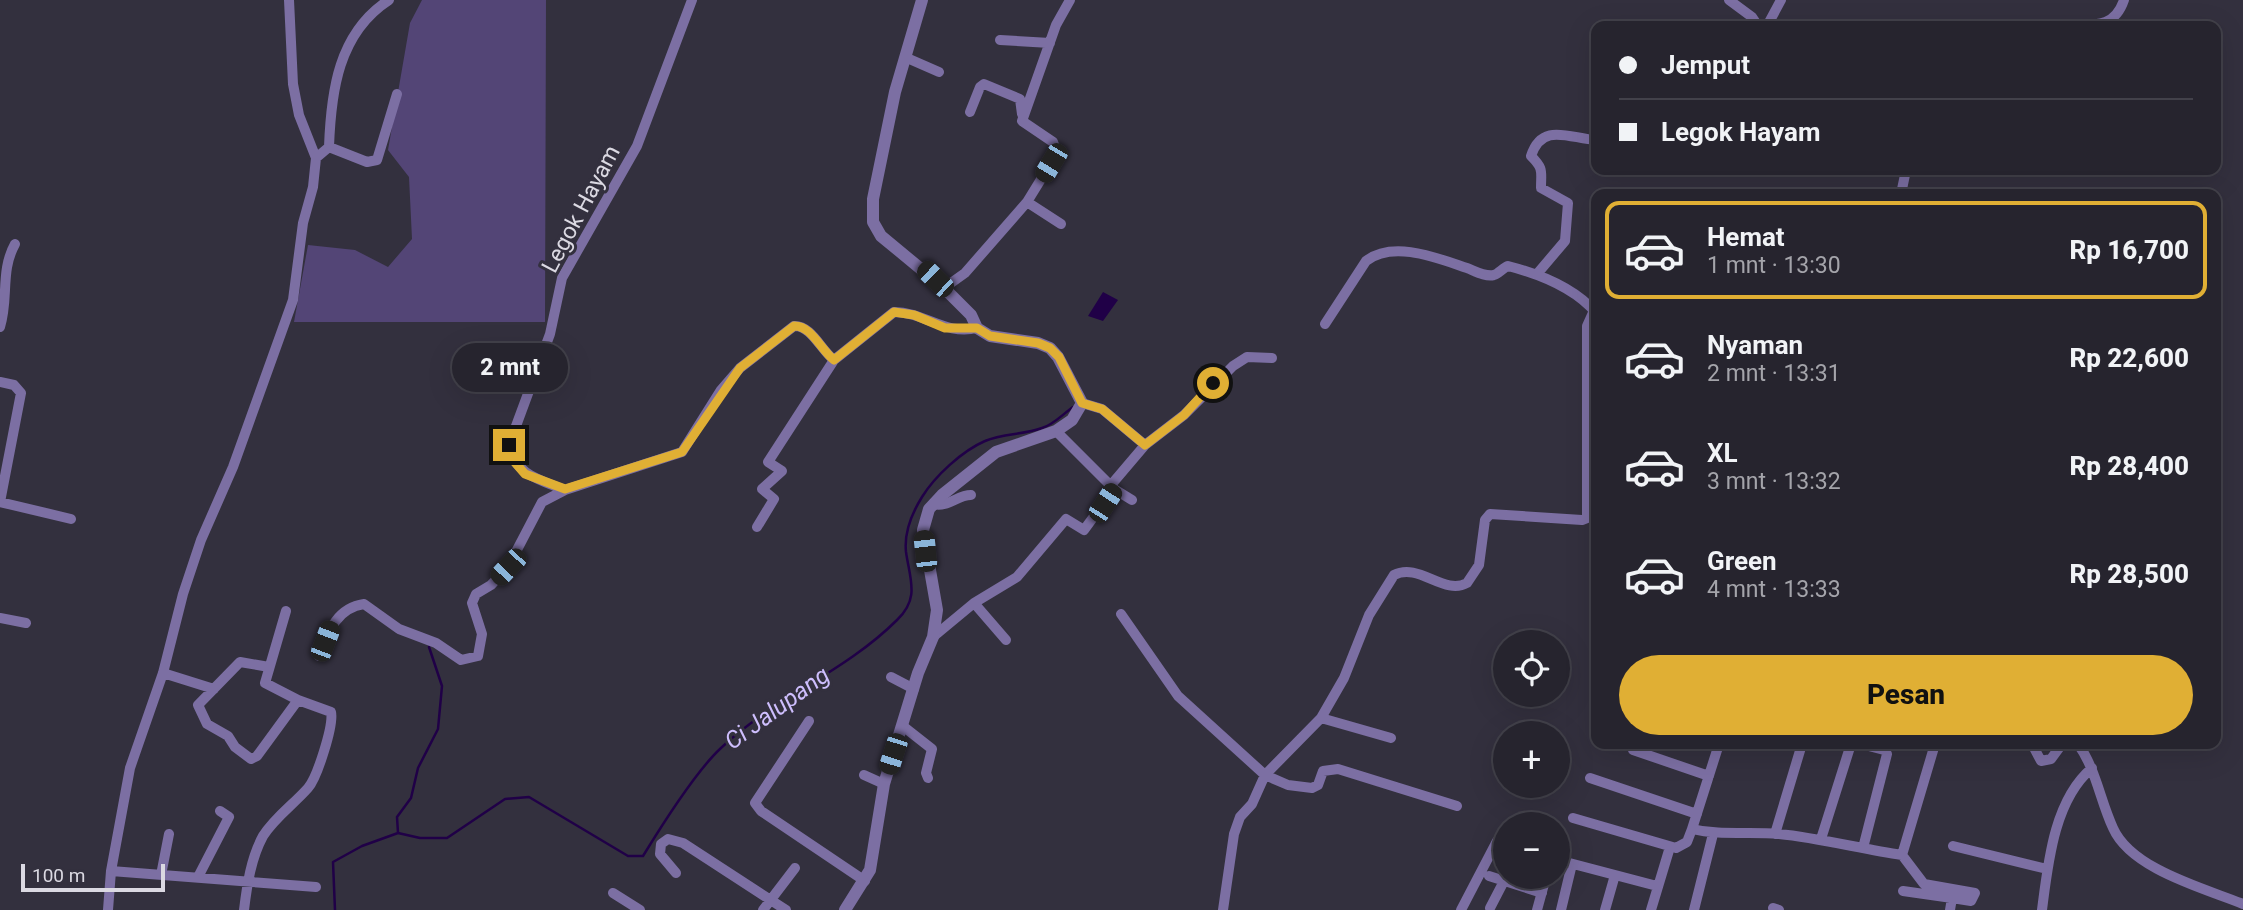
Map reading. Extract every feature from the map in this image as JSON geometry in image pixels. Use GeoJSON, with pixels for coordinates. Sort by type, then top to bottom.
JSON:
{"type":"FeatureCollection","features":[{"type":"Feature","properties":{"kind":"street"},"geometry":{"type":"LineString","coordinates":[[108,910],[111,871],[130,768],[163,673],[183,594],[201,540],[233,467],[293,300],[303,223],[313,187],[316,158],[302,122],[293,84],[289,0]]}},
{"type":"Feature","properties":{"kind":"street"},"geometry":{"type":"LineString","coordinates":[[316,158],[329,148],[333,82],[348,43],[373,11],[389,0]]}},
{"type":"Feature","properties":{"kind":"street","name":"Legok Hayam"},"geometry":{"type":"LineString","coordinates":[[565,489],[525,474],[512,459],[509,445],[550,334],[562,278],[637,146],[692,0]]}},
{"type":"Feature","properties":{"kind":"street"},"geometry":{"type":"LineString","coordinates":[[1022,121],[1050,43],[1070,0]]}},
{"type":"Feature","properties":{"kind":"street"},"geometry":{"type":"LineString","coordinates":[[1729,0],[1755,21]]}},
{"type":"Feature","properties":{"kind":"street"},"geometry":{"type":"LineString","coordinates":[[1770,21],[1781,0]]}},
{"type":"Feature","properties":{"kind":"street"},"geometry":{"type":"LineString","coordinates":[[2110,21],[2117,16],[2124,0]]}},
{"type":"Feature","properties":{"kind":"street"},"geometry":{"type":"LineString","coordinates":[[920,1],[907,58],[895,92],[873,199],[873,222],[881,236],[944,288],[971,315],[977,328]]}},
{"type":"Feature","properties":{"kind":"street"},"geometry":{"type":"LineString","coordinates":[[1000,40],[1050,43]]}},
{"type":"Feature","properties":{"kind":"street"},"geometry":{"type":"LineString","coordinates":[[907,58],[939,72]]}},
{"type":"Feature","properties":{"kind":"street"},"geometry":{"type":"LineString","coordinates":[[971,112],[980,86],[984,84],[1020,99],[1022,121]]}},
{"type":"Feature","properties":{"kind":"street"},"geometry":{"type":"LineString","coordinates":[[329,148],[368,162],[377,160],[397,94]]}},
{"type":"Feature","properties":{"kind":"street"},"geometry":{"type":"LineString","coordinates":[[944,288],[965,273],[1027,202],[1051,163],[1056,150],[1053,142],[1022,121]]}},
{"type":"Feature","properties":{"kind":"street"},"geometry":{"type":"LineString","coordinates":[[1537,274],[1565,241],[1568,203],[1541,188],[1542,167],[1531,156],[1533,149],[1546,135],[1554,133],[1591,139]]}},
{"type":"Feature","properties":{"kind":"street"},"geometry":{"type":"LineString","coordinates":[[1027,202],[1061,224]]}},
{"type":"Feature","properties":{"kind":"street"},"geometry":{"type":"LineString","coordinates":[[0,327],[5,311],[6,260],[15,243]]}},
{"type":"Feature","properties":{"kind":"street"},"geometry":{"type":"LineString","coordinates":[[1325,324],[1366,261],[1375,254],[1387,251],[1442,261],[1482,274],[1494,275],[1508,266],[1537,274],[1591,307]]}},
{"type":"Feature","properties":{"kind":"street"},"geometry":{"type":"LineString","coordinates":[[757,527],[774,499],[762,489],[782,471],[768,462],[834,360],[894,312],[914,315],[945,328],[977,328],[990,336],[1038,343],[1050,348],[1059,357],[1082,403],[1109,414],[1145,445]]}},
{"type":"Feature","properties":{"kind":"street"},"geometry":{"type":"LineString","coordinates":[[1223,910],[1234,834],[1240,817],[1252,804],[1266,774],[1321,718],[1344,678],[1369,615],[1394,575],[1410,571],[1452,586],[1468,583],[1479,565],[1485,520],[1490,514],[1582,520],[1587,518],[1585,377],[1587,326],[1591,318]]}},
{"type":"Feature","properties":{"kind":"street"},"geometry":{"type":"LineString","coordinates":[[319,656],[330,626],[349,606],[364,604],[399,629],[436,643],[461,660],[478,656],[482,634],[472,603],[476,594],[491,585],[508,567],[542,502],[565,489],[682,452],[740,368],[794,326],[802,325],[808,330],[822,351],[834,360]]}},
{"type":"Feature","properties":{"kind":"street"},"geometry":{"type":"LineString","coordinates":[[933,637],[974,603],[1017,577],[1032,563],[1066,519],[1084,530],[1145,445],[1184,415],[1233,366],[1247,357],[1272,358]]}},
{"type":"Feature","properties":{"kind":"street"},"geometry":{"type":"LineString","coordinates":[[0,382],[14,385],[21,393],[0,502],[71,519]]}},
{"type":"Feature","properties":{"kind":"street"},"geometry":{"type":"LineString","coordinates":[[845,910],[865,881],[873,861],[884,784],[933,637],[937,610],[923,530],[933,504],[996,452],[1056,431],[1072,420],[1082,403]]}},
{"type":"Feature","properties":{"kind":"street"},"geometry":{"type":"LineString","coordinates":[[1056,431],[1113,487],[1132,500]]}},
{"type":"Feature","properties":{"kind":"street"},"geometry":{"type":"LineString","coordinates":[[933,504],[944,505],[963,495],[971,495]]}},
{"type":"Feature","properties":{"kind":"street"},"geometry":{"type":"LineString","coordinates":[[974,603],[1006,640]]}},
{"type":"Feature","properties":{"kind":"street"},"geometry":{"type":"LineString","coordinates":[[244,910],[247,881],[261,840],[281,814],[310,786],[332,731],[331,712],[266,685],[286,611]]}},
{"type":"Feature","properties":{"kind":"street"},"geometry":{"type":"LineString","coordinates":[[1121,614],[1178,696],[1266,774],[1288,785],[1312,788],[1318,785],[1323,771],[1338,769],[1457,806]]}},
{"type":"Feature","properties":{"kind":"street"},"geometry":{"type":"LineString","coordinates":[[0,618],[26,623]]}},
{"type":"Feature","properties":{"kind":"street"},"geometry":{"type":"LineString","coordinates":[[269,667],[240,662],[197,708],[207,724],[228,736],[235,747],[251,760],[257,756],[298,700]]}},
{"type":"Feature","properties":{"kind":"street"},"geometry":{"type":"LineString","coordinates":[[163,673],[214,690]]}},
{"type":"Feature","properties":{"kind":"street"},"geometry":{"type":"LineString","coordinates":[[891,677],[914,689]]}},
{"type":"Feature","properties":{"kind":"street"},"geometry":{"type":"LineString","coordinates":[[1321,718],[1391,738]]}},
{"type":"Feature","properties":{"kind":"street"},"geometry":{"type":"LineString","coordinates":[[809,720],[755,803],[761,811],[865,881]]}},
{"type":"Feature","properties":{"kind":"street"},"geometry":{"type":"LineString","coordinates":[[904,727],[932,749],[926,773],[928,778]]}},
{"type":"Feature","properties":{"kind":"street"},"geometry":{"type":"LineString","coordinates":[[1573,818],[1670,847],[1684,845],[1692,829],[1717,749]]}},
{"type":"Feature","properties":{"kind":"street"},"geometry":{"type":"LineString","coordinates":[[1775,834],[1800,749]]}},
{"type":"Feature","properties":{"kind":"street"},"geometry":{"type":"LineString","coordinates":[[1821,839],[1849,749]]}},
{"type":"Feature","properties":{"kind":"street"},"geometry":{"type":"LineString","coordinates":[[1863,848],[1888,754],[1880,749]]}},
{"type":"Feature","properties":{"kind":"street"},"geometry":{"type":"LineString","coordinates":[[1902,855],[1934,749]]}},
{"type":"Feature","properties":{"kind":"street"},"geometry":{"type":"LineString","coordinates":[[2035,749],[2041,761],[2051,758],[2058,749]]}},
{"type":"Feature","properties":{"kind":"street"},"geometry":{"type":"LineString","coordinates":[[2081,749],[2092,768],[2121,845],[2143,861],[2243,904]]}},
{"type":"Feature","properties":{"kind":"street"},"geometry":{"type":"LineString","coordinates":[[1633,750],[1709,776]]}},
{"type":"Feature","properties":{"kind":"street"},"geometry":{"type":"LineString","coordinates":[[2042,910],[2047,869],[2067,800],[2081,777],[2092,768]]}},
{"type":"Feature","properties":{"kind":"street"},"geometry":{"type":"LineString","coordinates":[[864,775],[884,784]]}},
{"type":"Feature","properties":{"kind":"street"},"geometry":{"type":"LineString","coordinates":[[1590,778],[1697,814]]}},
{"type":"Feature","properties":{"kind":"street"},"geometry":{"type":"LineString","coordinates":[[198,877],[229,817],[220,811]]}},
{"type":"Feature","properties":{"kind":"street"},"geometry":{"type":"LineString","coordinates":[[1692,829],[1713,834],[1775,834],[1821,839],[1902,855],[1923,884],[1975,893],[1972,901],[1903,891]]}},
{"type":"Feature","properties":{"kind":"street"},"geometry":{"type":"LineString","coordinates":[[161,875],[169,834]]}},
{"type":"Feature","properties":{"kind":"street"},"geometry":{"type":"LineString","coordinates":[[1695,910],[1713,834]]}},
{"type":"Feature","properties":{"kind":"street"},"geometry":{"type":"LineString","coordinates":[[676,873],[660,854],[661,844],[667,839],[682,843],[786,910]]}},
{"type":"Feature","properties":{"kind":"street"},"geometry":{"type":"LineString","coordinates":[[1953,846],[2047,869]]}},
{"type":"Feature","properties":{"kind":"street"},"geometry":{"type":"LineString","coordinates":[[1651,910],[1670,847]]}},
{"type":"Feature","properties":{"kind":"street"},"geometry":{"type":"LineString","coordinates":[[1461,910],[1493,850]]}},
{"type":"Feature","properties":{"kind":"street"},"geometry":{"type":"LineString","coordinates":[[1561,910],[1572,864],[1657,887]]}},
{"type":"Feature","properties":{"kind":"street"},"geometry":{"type":"LineString","coordinates":[[763,910],[795,869]]}},
{"type":"Feature","properties":{"kind":"street"},"geometry":{"type":"LineString","coordinates":[[111,871],[316,887]]}},
{"type":"Feature","properties":{"kind":"street"},"geometry":{"type":"LineString","coordinates":[[1605,910],[1615,874]]}},
{"type":"Feature","properties":{"kind":"street"},"geometry":{"type":"LineString","coordinates":[[1489,876],[1493,878]]}},
{"type":"Feature","properties":{"kind":"street"},"geometry":{"type":"LineString","coordinates":[[1490,908],[1500,889]]}},
{"type":"Feature","properties":{"kind":"street"},"geometry":{"type":"LineString","coordinates":[[1526,889],[1542,893]]}},
{"type":"Feature","properties":{"kind":"street"},"geometry":{"type":"LineString","coordinates":[[1537,910],[1543,889]]}},
{"type":"Feature","properties":{"kind":"street"},"geometry":{"type":"LineString","coordinates":[[613,892],[640,910]]}},
{"type":"Feature","properties":{"kind":"street"},"geometry":{"type":"LineString","coordinates":[[1950,910],[1952,898]]}},
{"type":"Feature","properties":{"kind":"shaded area"},"geometry":{"type":"Polygon","coordinates":[[[422,0],[546,0],[545,322],[294,322],[308,245],[355,250],[388,267],[412,239],[409,177],[388,150],[410,23],[422,0]]]}},
{"type":"Feature","properties":{"kind":"shaded area"},"geometry":{"type":"Polygon","coordinates":[[[1103,292],[1118,300],[1103,321],[1088,316],[1103,292]]]}},
{"type":"Feature","properties":{"kind":"waterway","name":"Ci Jalupang"},"geometry":{"type":"LineString","coordinates":[[335,910],[333,862],[362,846],[398,833],[420,838],[447,838],[505,799],[529,797],[628,856],[643,856],[690,785],[721,748],[764,714],[855,655],[904,612],[909,604],[912,588],[906,552],[908,530],[918,503],[942,473],[967,451],[985,441],[1046,427],[1073,407]]}},
{"type":"Feature","properties":{"kind":"waterway"},"geometry":{"type":"LineString","coordinates":[[398,833],[397,817],[411,798],[418,768],[438,729],[442,686],[429,647]]}},
{"type":"Feature","properties":{"kind":"route"},"geometry":{"type":"LineString","coordinates":[[509,445],[512,459],[525,474],[565,489],[682,452],[721,390],[740,368],[794,326],[802,325],[808,330],[822,351],[834,360],[894,312],[905,312],[945,328],[977,328],[990,336],[1038,343],[1050,348],[1059,357],[1078,390],[1082,403],[1102,409],[1145,445],[1184,415],[1213,383]]}}]}
